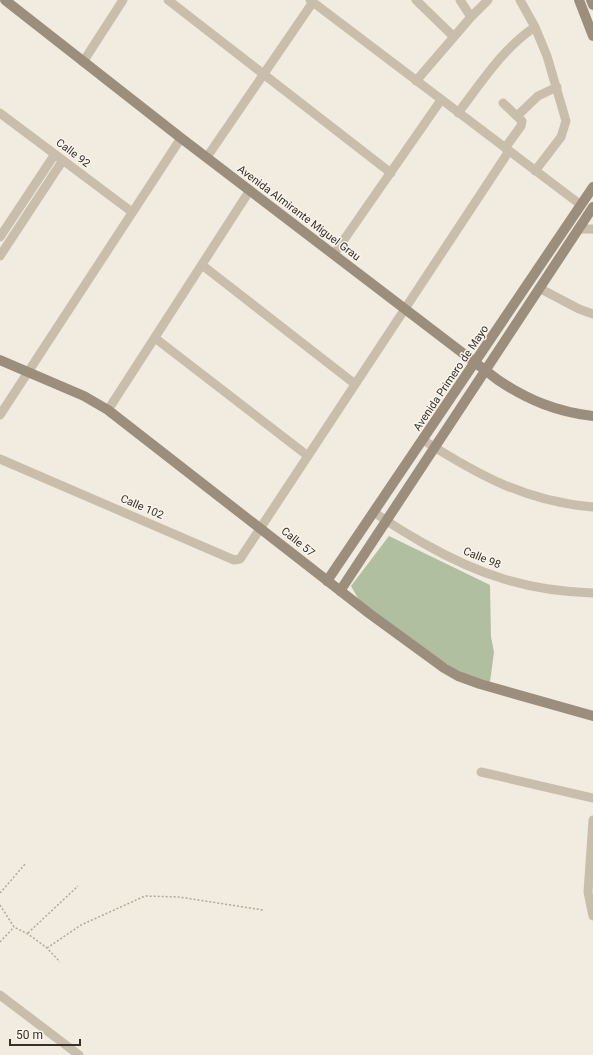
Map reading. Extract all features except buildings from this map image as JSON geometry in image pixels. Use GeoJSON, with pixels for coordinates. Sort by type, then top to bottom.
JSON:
{"type":"FeatureCollection","features":[{"type":"Feature","properties":{"kind":"street","name":"Avenida Almirante Miguel Grau"},"geometry":{"type":"LineString","coordinates":[[5,0],[181,138],[486,371],[518,393],[538,403],[564,412],[593,416]]}},
{"type":"Feature","properties":{"kind":"street"},"geometry":{"type":"LineString","coordinates":[[83,62],[123,0]]}},
{"type":"Feature","properties":{"kind":"street"},"geometry":{"type":"LineString","coordinates":[[168,0],[391,172]]}},
{"type":"Feature","properties":{"kind":"street"},"geometry":{"type":"LineString","coordinates":[[416,0],[454,37]]}},
{"type":"Feature","properties":{"kind":"street"},"geometry":{"type":"LineString","coordinates":[[460,0],[471,17]]}},
{"type":"Feature","properties":{"kind":"street"},"geometry":{"type":"LineString","coordinates":[[416,82],[471,17],[488,0]]}},
{"type":"Feature","properties":{"kind":"street"},"geometry":{"type":"LineString","coordinates":[[520,0],[535,27],[557,87],[565,116],[566,127],[558,142],[535,171]]}},
{"type":"Feature","properties":{"kind":"street"},"geometry":{"type":"LineString","coordinates":[[579,0],[593,36]]}},
{"type":"Feature","properties":{"kind":"street"},"geometry":{"type":"LineString","coordinates":[[591,0],[593,5]]}},
{"type":"Feature","properties":{"kind":"street"},"geometry":{"type":"LineString","coordinates":[[206,157],[312,1],[416,82],[581,205]]}},
{"type":"Feature","properties":{"kind":"street"},"geometry":{"type":"LineString","coordinates":[[458,113],[509,48],[535,27]]}},
{"type":"Feature","properties":{"kind":"street"},"geometry":{"type":"LineString","coordinates":[[503,103],[517,116],[531,102],[557,87]]}},
{"type":"Feature","properties":{"kind":"street"},"geometry":{"type":"LineString","coordinates":[[334,254],[441,100]]}},
{"type":"Feature","properties":{"kind":"street","name":"Calle 92"},"geometry":{"type":"LineString","coordinates":[[0,113],[132,212]]}},
{"type":"Feature","properties":{"kind":"street","name":"Calle 102"},"geometry":{"type":"LineString","coordinates":[[0,459],[234,560],[242,557],[507,149],[521,126],[522,121],[517,116]]}},
{"type":"Feature","properties":{"kind":"street"},"geometry":{"type":"LineString","coordinates":[[0,414],[181,138]]}},
{"type":"Feature","properties":{"kind":"street"},"geometry":{"type":"LineString","coordinates":[[0,237],[55,154]]}},
{"type":"Feature","properties":{"kind":"street"},"geometry":{"type":"LineString","coordinates":[[0,256],[63,160]]}},
{"type":"Feature","properties":{"kind":"street","name":"Avenida Primero de Mayo"},"geometry":{"type":"LineString","coordinates":[[327,581],[593,187]]}},
{"type":"Feature","properties":{"kind":"street"},"geometry":{"type":"LineString","coordinates":[[108,410],[250,190]]}},
{"type":"Feature","properties":{"kind":"street"},"geometry":{"type":"LineString","coordinates":[[340,591],[436,448],[593,207]]}},
{"type":"Feature","properties":{"kind":"street"},"geometry":{"type":"LineString","coordinates":[[578,229],[593,229]]}},
{"type":"Feature","properties":{"kind":"street"},"geometry":{"type":"LineString","coordinates":[[202,264],[355,384]]}},
{"type":"Feature","properties":{"kind":"street"},"geometry":{"type":"LineString","coordinates":[[539,288],[579,310],[593,314]]}},
{"type":"Feature","properties":{"kind":"street"},"geometry":{"type":"LineString","coordinates":[[155,338],[308,456]]}},
{"type":"Feature","properties":{"kind":"street","name":"Calle 57"},"geometry":{"type":"LineString","coordinates":[[0,360],[84,396],[108,410],[340,591],[417,649],[458,676],[480,684],[593,716]]}},
{"type":"Feature","properties":{"kind":"street"},"geometry":{"type":"LineString","coordinates":[[422,440],[474,472],[524,494],[555,503],[593,507]]}},
{"type":"Feature","properties":{"kind":"street","name":"Calle 98"},"geometry":{"type":"LineString","coordinates":[[374,512],[386,522],[447,556],[496,577],[547,590],[593,593]]}},
{"type":"Feature","properties":{"kind":"street"},"geometry":{"type":"LineString","coordinates":[[480,772],[593,798]]}},
{"type":"Feature","properties":{"kind":"street"},"geometry":{"type":"LineString","coordinates":[[593,820],[588,892],[593,916]]}},
{"type":"Feature","properties":{"kind":"street"},"geometry":{"type":"LineString","coordinates":[[2,999],[79,1055]]}},
{"type":"Feature","properties":{"kind":"path"},"geometry":{"type":"LineString","coordinates":[[0,893],[26,863]]}},
{"type":"Feature","properties":{"kind":"path"},"geometry":{"type":"LineString","coordinates":[[28,934],[78,886]]}},
{"type":"Feature","properties":{"kind":"path"},"geometry":{"type":"LineString","coordinates":[[47,948],[81,925],[145,896],[179,897],[263,910]]}},
{"type":"Feature","properties":{"kind":"path"},"geometry":{"type":"LineString","coordinates":[[0,905],[14,927],[28,934],[47,948],[60,962]]}},
{"type":"Feature","properties":{"kind":"path"},"geometry":{"type":"LineString","coordinates":[[0,942],[14,927]]}},
{"type":"Feature","properties":{"kind":"green space"},"geometry":{"type":"Polygon","coordinates":[[[389,536],[490,585],[491,637],[494,652],[490,682],[477,680],[443,662],[359,600],[351,586],[389,536]]]}}]}
